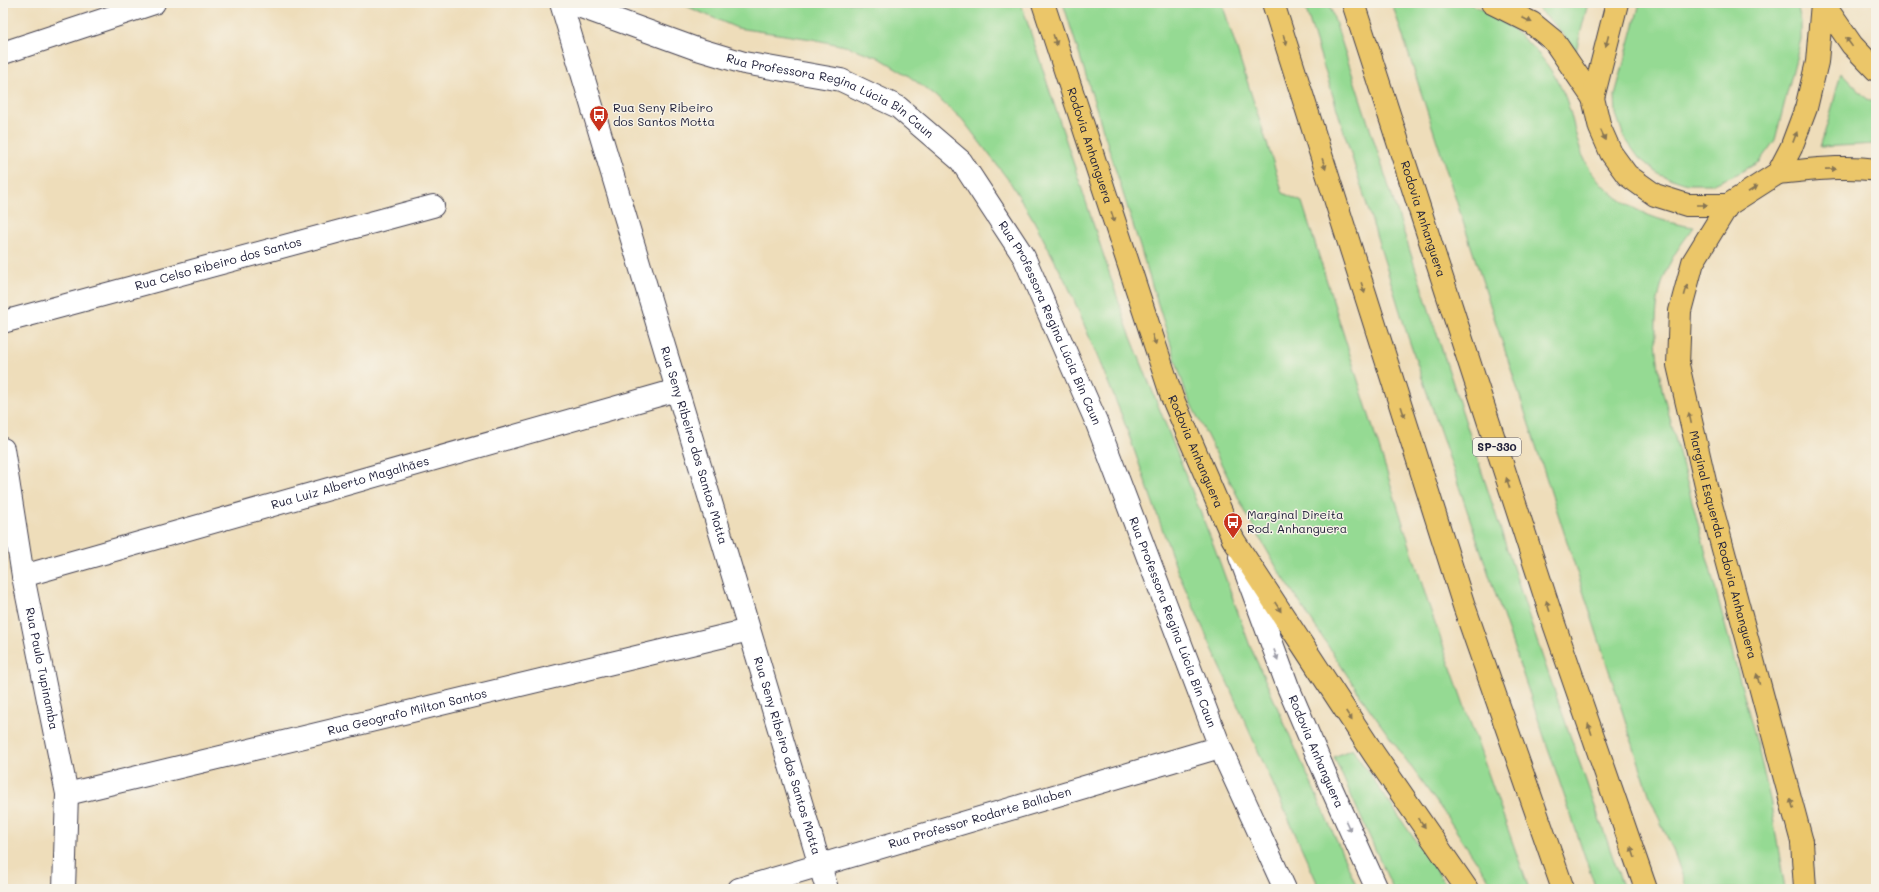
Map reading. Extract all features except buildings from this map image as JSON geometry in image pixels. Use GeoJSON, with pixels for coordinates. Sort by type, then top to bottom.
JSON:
{"type":"FeatureCollection","features":[{"type":"Feature","properties":{"kind":"main road","name":"Rodovia Anhanguera"},"geometry":{"type":"LineString","coordinates":[[1043,3],[1172,397],[1233,539]]}},
{"type":"Feature","properties":{"kind":"main road"},"geometry":{"type":"LineString","coordinates":[[1273,3],[1464,606],[1563,889]]}},
{"type":"Feature","properties":{"kind":"main road","name":"Rodovia Anhanguera"},"geometry":{"type":"LineString","coordinates":[[1353,3],[1549,609],[1646,889]]}},
{"type":"Feature","properties":{"kind":"main road"},"geometry":{"type":"LineString","coordinates":[[1492,3],[1532,22],[1554,41],[1593,98],[1600,128],[1612,154],[1627,174],[1655,195],[1687,205],[1728,205],[1778,173],[1819,169],[1862,168],[1876,170]]}},
{"type":"Feature","properties":{"kind":"main road"},"geometry":{"type":"LineString","coordinates":[[1593,98],[1617,3]]}},
{"type":"Feature","properties":{"kind":"main road"},"geometry":{"type":"LineString","coordinates":[[1822,3],[1852,45],[1876,70]]}},
{"type":"Feature","properties":{"kind":"main road"},"geometry":{"type":"LineString","coordinates":[[1778,173],[1791,148],[1806,108],[1817,62],[1822,3]]}},
{"type":"Feature","properties":{"kind":"main road","name":"Marginal Esquerda Rodovia Anhanguera"},"geometry":{"type":"LineString","coordinates":[[1728,205],[1693,262],[1680,311],[1678,365],[1706,486],[1802,842]]}},
{"type":"Feature","properties":{"kind":"main road"},"geometry":{"type":"LineString","coordinates":[[1233,539],[1374,754],[1467,889]]}},
{"type":"Feature","properties":{"kind":"main road"},"geometry":{"type":"LineString","coordinates":[[1802,842],[1804,889]]}},
{"type":"Feature","properties":{"kind":"street"},"geometry":{"type":"LineString","coordinates":[[3,53],[154,3]]}},
{"type":"Feature","properties":{"kind":"street","name":"Rua Seny Ribeiro dos Santos Motta"},"geometry":{"type":"LineString","coordinates":[[561,3],[827,889]]}},
{"type":"Feature","properties":{"kind":"street","name":"Rua Professora Regina Lúcia Bin Caun"},"geometry":{"type":"LineString","coordinates":[[570,3],[694,48],[744,63],[841,80],[898,107],[961,161],[1024,257],[1096,421],[1220,747],[1285,889]]}},
{"type":"Feature","properties":{"kind":"street","name":"Rua Celso Ribeiro dos Santos"},"geometry":{"type":"LineString","coordinates":[[3,322],[433,206]]}},
{"type":"Feature","properties":{"kind":"street","name":"Rua Luiz Alberto Magalhães"},"geometry":{"type":"LineString","coordinates":[[23,576],[677,390]]}},
{"type":"Feature","properties":{"kind":"street","name":"Rua Paulo Tupinamba"},"geometry":{"type":"LineString","coordinates":[[3,449],[23,576],[67,794],[64,889]]}},
{"type":"Feature","properties":{"kind":"street","name":"Rodovia Anhanguera"},"geometry":{"type":"LineString","coordinates":[[1233,539],[1288,687],[1377,889]]}},
{"type":"Feature","properties":{"kind":"street","name":"Rua Geografo Milton Santos"},"geometry":{"type":"LineString","coordinates":[[67,794],[748,630]]}},
{"type":"Feature","properties":{"kind":"street","name":"Rua Professor Rodarte Ballaben"},"geometry":{"type":"LineString","coordinates":[[739,889],[1220,747]]}},
{"type":"Feature","properties":{"kind":"street","name":"Marginal Esquerda Rodovia Anhanguera"},"geometry":{"type":"LineString","coordinates":[[1802,842],[1817,889]]}},
{"type":"Feature","properties":{"kind":"green space"},"geometry":{"type":"Polygon","coordinates":[[[679,3],[1021,3],[1127,327],[1215,549],[1250,646],[1358,889],[1320,889],[1177,570],[1122,416],[1069,288],[1033,219],[1010,182],[962,119],[906,74],[878,57],[849,47],[812,39],[737,28],[679,3]]]}},
{"type":"Feature","properties":{"kind":"green space"},"geometry":{"type":"Polygon","coordinates":[[[1063,3],[1222,3],[1283,193],[1302,202],[1427,600],[1529,889],[1495,889],[1445,814],[1366,704],[1277,568],[1248,517],[1187,396],[1063,3]]]}},
{"type":"Feature","properties":{"kind":"green space"},"geometry":{"type":"Polygon","coordinates":[[[1304,3],[1329,3],[1537,641],[1624,889],[1596,889],[1408,337],[1304,3]]]}},
{"type":"Feature","properties":{"kind":"green space"},"geometry":{"type":"Polygon","coordinates":[[[1392,3],[1468,3],[1510,28],[1541,57],[1557,81],[1569,106],[1579,146],[1587,163],[1597,178],[1610,192],[1624,203],[1641,212],[1658,219],[1694,227],[1672,258],[1659,294],[1656,325],[1657,356],[1662,389],[1758,748],[1770,799],[1785,889],[1687,889],[1675,855],[1651,800],[1392,3]]]}},
{"type":"Feature","properties":{"kind":"green space"},"geometry":{"type":"Polygon","coordinates":[[[1532,3],[1588,3],[1576,51],[1556,26],[1532,3]]]}},
{"type":"Feature","properties":{"kind":"green space"},"geometry":{"type":"Polygon","coordinates":[[[1640,3],[1797,3],[1801,22],[1801,39],[1775,140],[1759,162],[1714,184],[1687,184],[1660,175],[1639,158],[1624,137],[1616,114],[1615,95],[1640,3]]]}},
{"type":"Feature","properties":{"kind":"green space"},"geometry":{"type":"Polygon","coordinates":[[[1841,72],[1866,98],[1876,104],[1876,144],[1820,147],[1841,72]]]}},
{"type":"Feature","properties":{"kind":"green space"},"geometry":{"type":"Polygon","coordinates":[[[1352,749],[1449,889],[1393,889],[1334,757],[1352,749]]]}},
{"type":"Feature","properties":{"kind":"green space"},"geometry":{"type":"Polygon","coordinates":[[[3,837],[7,889],[3,889],[3,837]]]}},
{"type":"Feature","properties":{"kind":"place","name":"Rua Seny Ribeiro dos Santos Motta"},"geometry":{"type":"Point","coordinates":[599,132]}},
{"type":"Feature","properties":{"kind":"place","name":"Marginal Direita Rod. Anhanguera"},"geometry":{"type":"Point","coordinates":[1233,539]}}]}
